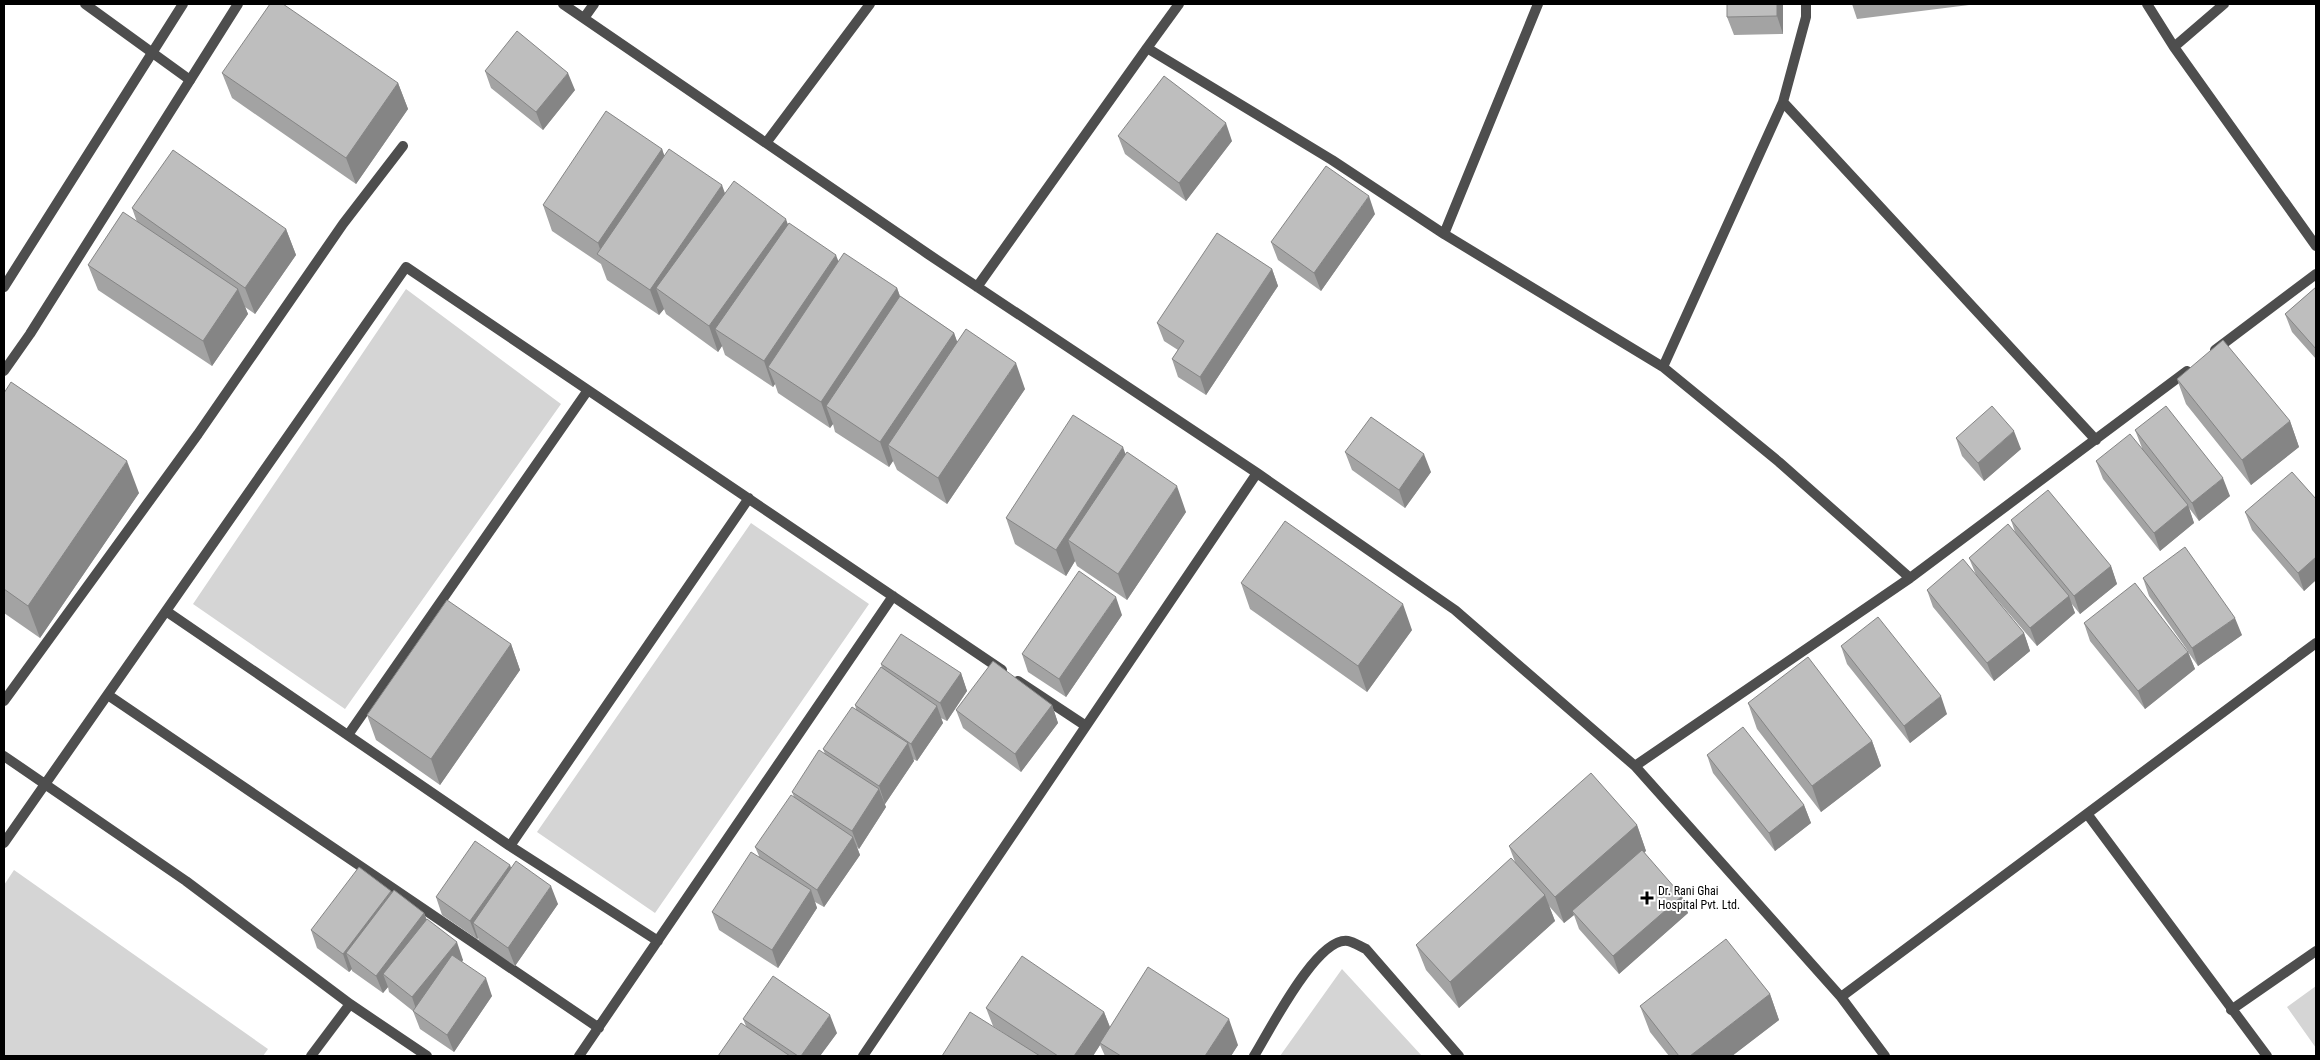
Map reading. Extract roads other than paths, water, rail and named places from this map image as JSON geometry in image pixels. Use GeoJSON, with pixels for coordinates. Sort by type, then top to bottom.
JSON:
{"type":"FeatureCollection","features":[{"type":"Feature","properties":{"kind":"street"},"geometry":{"type":"LineString","coordinates":[[85,4],[190,80]]}},
{"type":"Feature","properties":{"kind":"street"},"geometry":{"type":"LineString","coordinates":[[4,287],[183,4]]}},
{"type":"Feature","properties":{"kind":"street"},"geometry":{"type":"LineString","coordinates":[[4,371],[35,326],[238,4]]}},
{"type":"Feature","properties":{"kind":"street"},"geometry":{"type":"LineString","coordinates":[[563,4],[977,287],[1257,473],[1455,610],[1635,766],[1841,997],[1885,1056]]}},
{"type":"Feature","properties":{"kind":"street"},"geometry":{"type":"LineString","coordinates":[[584,18],[594,4]]}},
{"type":"Feature","properties":{"kind":"street"},"geometry":{"type":"LineString","coordinates":[[766,143],[870,4]]}},
{"type":"Feature","properties":{"kind":"street"},"geometry":{"type":"LineString","coordinates":[[977,287],[1179,4]]}},
{"type":"Feature","properties":{"kind":"street"},"geometry":{"type":"LineString","coordinates":[[1444,234],[1538,4]]}},
{"type":"Feature","properties":{"kind":"street"},"geometry":{"type":"LineString","coordinates":[[1664,367],[1783,102],[1806,18],[1806,4]]}},
{"type":"Feature","properties":{"kind":"street"},"geometry":{"type":"LineString","coordinates":[[2147,4],[2174,46],[2316,246]]}},
{"type":"Feature","properties":{"kind":"street"},"geometry":{"type":"LineString","coordinates":[[2174,46],[2224,4]]}},
{"type":"Feature","properties":{"kind":"street"},"geometry":{"type":"LineString","coordinates":[[1147,48],[1332,160],[1444,234],[1664,367],[1779,462],[1910,578]]}},
{"type":"Feature","properties":{"kind":"street"},"geometry":{"type":"LineString","coordinates":[[1783,102],[2096,440]]}},
{"type":"Feature","properties":{"kind":"street"},"geometry":{"type":"LineString","coordinates":[[4,701],[198,434],[343,224],[403,146]]}},
{"type":"Feature","properties":{"kind":"street"},"geometry":{"type":"LineString","coordinates":[[4,843],[406,267],[1086,726]]}},
{"type":"Feature","properties":{"kind":"street"},"geometry":{"type":"LineString","coordinates":[[1635,766],[1910,578],[2316,274]]}},
{"type":"Feature","properties":{"kind":"street"},"geometry":{"type":"LineString","coordinates":[[348,735],[588,390]]}},
{"type":"Feature","properties":{"kind":"street"},"geometry":{"type":"LineString","coordinates":[[863,1056],[1257,473]]}},
{"type":"Feature","properties":{"kind":"street"},"geometry":{"type":"LineString","coordinates":[[510,846],[749,498]]}},
{"type":"Feature","properties":{"kind":"street"},"geometry":{"type":"LineString","coordinates":[[579,1056],[893,596]]}},
{"type":"Feature","properties":{"kind":"street"},"geometry":{"type":"LineString","coordinates":[[166,612],[510,846],[658,941]]}},
{"type":"Feature","properties":{"kind":"street"},"geometry":{"type":"LineString","coordinates":[[1841,997],[2088,815],[2316,643]]}},
{"type":"Feature","properties":{"kind":"street"},"geometry":{"type":"LineString","coordinates":[[108,694],[599,1028]]}},
{"type":"Feature","properties":{"kind":"street"},"geometry":{"type":"LineString","coordinates":[[4,756],[186,881],[350,1004],[427,1056]]}},
{"type":"Feature","properties":{"kind":"street"},"geometry":{"type":"LineString","coordinates":[[2088,815],[2267,1056]]}},
{"type":"Feature","properties":{"kind":"street"},"geometry":{"type":"LineString","coordinates":[[1254,1056],[1314,960],[1331,945],[1348,941],[1366,949],[1459,1056]]}},
{"type":"Feature","properties":{"kind":"street"},"geometry":{"type":"LineString","coordinates":[[2231,1010],[2316,951]]}},
{"type":"Feature","properties":{"kind":"street"},"geometry":{"type":"LineString","coordinates":[[311,1056],[350,1004]]}},
{"type":"Feature","properties":{"kind":"place","name":"Dr. Rani Ghai Hospital Pvt. Ltd."},"geometry":{"type":"Point","coordinates":[1647,898]}}]}
